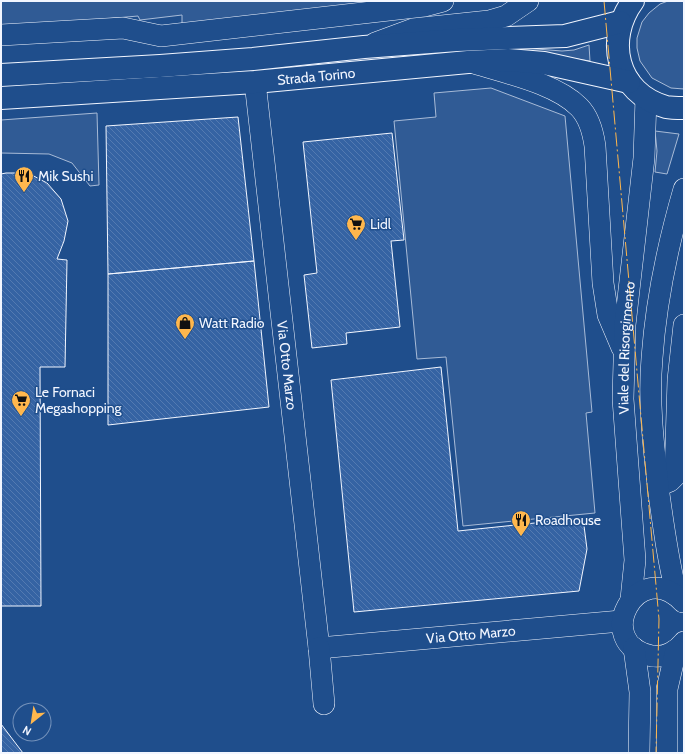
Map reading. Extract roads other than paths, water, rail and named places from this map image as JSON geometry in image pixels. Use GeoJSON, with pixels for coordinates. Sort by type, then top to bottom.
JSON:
{"type":"FeatureCollection","features":[{"type":"Feature","properties":{"kind":"main road"},"geometry":{"type":"LineString","coordinates":[[633,1],[620,22],[617,36],[617,51],[621,68],[629,82],[646,98],[666,107],[684,108]]}},
{"type":"Feature","properties":{"kind":"main road","name":"Strada Torino"},"geometry":{"type":"LineString","coordinates":[[1,75],[168,66],[364,47],[457,40],[565,36],[620,22]]}},
{"type":"Feature","properties":{"kind":"main road","name":"Strada Torino"},"geometry":{"type":"LineString","coordinates":[[1,98],[256,82],[468,62],[508,60],[544,63],[629,82]]}},
{"type":"Feature","properties":{"kind":"street"},"geometry":{"type":"LineString","coordinates":[[1,35],[123,28],[161,36],[424,6],[443,1]]}},
{"type":"Feature","properties":{"kind":"street"},"geometry":{"type":"LineString","coordinates":[[364,47],[413,29],[489,21],[506,16],[528,1]]}},
{"type":"Feature","properties":{"kind":"street"},"geometry":{"type":"LineString","coordinates":[[468,62],[513,75],[548,88],[579,107],[587,118],[592,131],[595,146],[603,283],[608,315],[624,354]]}},
{"type":"Feature","properties":{"kind":"street","name":"Via Otto Marzo"},"geometry":{"type":"LineString","coordinates":[[256,82],[324,704]]}},
{"type":"Feature","properties":{"kind":"street","name":"Viale del Risorgimento"},"geometry":{"type":"LineString","coordinates":[[622,621],[625,608],[631,599],[635,560],[623,399],[625,325],[644,158],[646,98]]}},
{"type":"Feature","properties":{"kind":"street","name":"Viale del Risorgimento"},"geometry":{"type":"LineString","coordinates":[[680,599],[667,558],[658,486],[652,429],[652,359],[659,302],[676,256],[672,230],[684,189]]}},
{"type":"Feature","properties":{"kind":"street"},"geometry":{"type":"LineString","coordinates":[[658,486],[670,481],[675,476],[678,380],[684,325]]}},
{"type":"Feature","properties":{"kind":"street"},"geometry":{"type":"LineString","coordinates":[[631,599],[648,589],[668,591],[680,599]]}},
{"type":"Feature","properties":{"kind":"street"},"geometry":{"type":"LineString","coordinates":[[622,621],[623,632],[634,648],[644,654],[655,656],[666,655],[680,646]]}},
{"type":"Feature","properties":{"kind":"street","name":"Via Otto Marzo"},"geometry":{"type":"LineString","coordinates":[[319,648],[622,621]]}},
{"type":"Feature","properties":{"kind":"street"},"geometry":{"type":"LineString","coordinates":[[667,753],[667,689],[680,646]]}},
{"type":"Feature","properties":{"kind":"street"},"geometry":{"type":"LineString","coordinates":[[634,648],[640,692],[638,753]]}},
{"type":"Feature","properties":{"kind":"place","name":"Mik Sushi"},"geometry":{"type":"Point","coordinates":[24,193]}},
{"type":"Feature","properties":{"kind":"place","name":"Lidl"},"geometry":{"type":"Point","coordinates":[356,241]}},
{"type":"Feature","properties":{"kind":"place","name":"Watt Radio"},"geometry":{"type":"Point","coordinates":[185,340]}},
{"type":"Feature","properties":{"kind":"place","name":"Le Fornaci Megashopping"},"geometry":{"type":"Point","coordinates":[21,417]}},
{"type":"Feature","properties":{"kind":"place","name":"Roadhouse"},"geometry":{"type":"Point","coordinates":[521,537]}}]}
